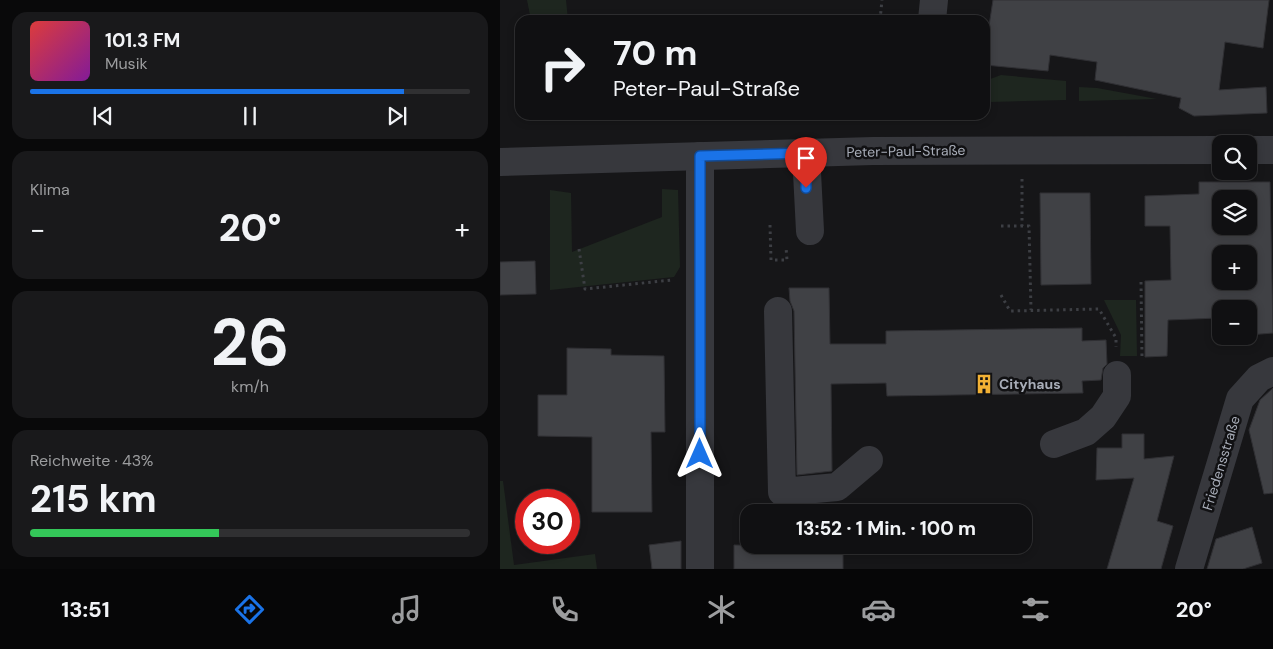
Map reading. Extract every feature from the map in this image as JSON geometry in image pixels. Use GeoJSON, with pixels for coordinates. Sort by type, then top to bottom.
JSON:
{"type":"FeatureCollection","features":[{"type":"Feature","properties":{"kind":"street"},"geometry":{"type":"LineString","coordinates":[[932,15],[934,0]]}},
{"type":"Feature","properties":{"kind":"street","name":"Peter-Paul-Straße"},"geometry":{"type":"LineString","coordinates":[[500,162],[806,153],[1212,150]]}},
{"type":"Feature","properties":{"kind":"street"},"geometry":{"type":"LineString","coordinates":[[1257,150],[1273,150]]}},
{"type":"Feature","properties":{"kind":"street"},"geometry":{"type":"LineString","coordinates":[[806,153],[810,231]]}},
{"type":"Feature","properties":{"kind":"street"},"geometry":{"type":"LineString","coordinates":[[700,156],[700,569]]}},
{"type":"Feature","properties":{"kind":"street"},"geometry":{"type":"LineString","coordinates":[[778,311],[782,492],[837,487],[869,460]]}},
{"type":"Feature","properties":{"kind":"street","name":"Friedensstraße"},"geometry":{"type":"LineString","coordinates":[[1189,569],[1229,399],[1259,378],[1273,371]]}},
{"type":"Feature","properties":{"kind":"street"},"geometry":{"type":"LineString","coordinates":[[1054,444],[1086,432],[1103,417],[1121,389]]}},
{"type":"Feature","properties":{"kind":"path"},"geometry":{"type":"LineString","coordinates":[[880,15],[882,0]]}},
{"type":"Feature","properties":{"kind":"path"},"geometry":{"type":"LineString","coordinates":[[1022,150],[1022,226]]}},
{"type":"Feature","properties":{"kind":"path"},"geometry":{"type":"LineString","coordinates":[[1001,226],[1029,226],[1032,310]]}},
{"type":"Feature","properties":{"kind":"path"},"geometry":{"type":"LineString","coordinates":[[579,249],[585,289],[613,288],[700,277]]}},
{"type":"Feature","properties":{"kind":"path"},"geometry":{"type":"LineString","coordinates":[[1141,282],[1142,359]]}},
{"type":"Feature","properties":{"kind":"path"},"geometry":{"type":"LineString","coordinates":[[1001,295],[1010,311],[1099,309],[1116,338],[1121,389]]}},
{"type":"Feature","properties":{"kind":"shaded area"},"geometry":{"type":"Polygon","coordinates":[[[527,0],[566,0],[568,15],[530,15],[527,0]]]}},
{"type":"Feature","properties":{"kind":"shaded area"},"geometry":{"type":"Polygon","coordinates":[[[1001,75],[1066,81],[1066,100],[990,102],[990,79],[1001,75]]]}},
{"type":"Feature","properties":{"kind":"shaded area"},"geometry":{"type":"Polygon","coordinates":[[[1079,87],[1097,88],[1157,99],[1079,101],[1079,87]]]}},
{"type":"Feature","properties":{"kind":"shaded area"},"geometry":{"type":"Polygon","coordinates":[[[662,189],[678,190],[680,267],[674,277],[550,290],[550,190],[571,193],[572,252],[662,217],[662,189]]]}},
{"type":"Feature","properties":{"kind":"shaded area"},"geometry":{"type":"Polygon","coordinates":[[[1104,300],[1136,300],[1137,356],[1120,356],[1121,335],[1104,300]]]}},
{"type":"Feature","properties":{"kind":"shaded area"},"geometry":{"type":"Polygon","coordinates":[[[500,481],[503,481],[514,565],[595,554],[597,569],[500,569],[500,481]]]}},
{"type":"Feature","properties":{"kind":"building"},"geometry":{"type":"Polygon","coordinates":[[[993,0],[1269,0],[1263,48],[1225,42],[1219,90],[1266,87],[1267,113],[1194,116],[1179,108],[1181,98],[1095,80],[1097,62],[1050,55],[1048,71],[990,65],[990,20],[993,0]]]}},
{"type":"Feature","properties":{"kind":"building"},"geometry":{"type":"Polygon","coordinates":[[[1199,182],[1270,182],[1273,333],[1257,334],[1257,300],[1212,300],[1212,318],[1168,320],[1167,356],[1145,357],[1145,281],[1171,280],[1170,226],[1145,226],[1145,196],[1199,194],[1199,182]]]}},
{"type":"Feature","properties":{"kind":"building"},"geometry":{"type":"Polygon","coordinates":[[[1040,193],[1090,193],[1091,284],[1041,285],[1040,193]]]}},
{"type":"Feature","properties":{"kind":"building"},"geometry":{"type":"Polygon","coordinates":[[[535,261],[536,294],[500,295],[500,262],[535,261]]]}},
{"type":"Feature","properties":{"kind":"building","name":"Cityhaus"},"geometry":{"type":"Polygon","coordinates":[[[789,288],[829,288],[830,344],[886,344],[886,331],[1082,328],[1082,341],[1106,340],[1107,364],[1103,368],[1101,380],[1082,381],[1083,393],[887,396],[886,383],[831,384],[832,471],[797,475],[794,311],[790,301],[789,288]]]}},
{"type":"Feature","properties":{"kind":"building"},"geometry":{"type":"Polygon","coordinates":[[[567,348],[611,349],[611,355],[664,356],[665,432],[651,432],[652,512],[592,512],[592,437],[538,436],[538,395],[567,395],[567,348]]]}},
{"type":"Feature","properties":{"kind":"building"},"geometry":{"type":"Polygon","coordinates":[[[1273,388],[1273,493],[1264,494],[1249,430],[1260,400],[1273,388]]]}},
{"type":"Feature","properties":{"kind":"building"},"geometry":{"type":"Polygon","coordinates":[[[1122,434],[1144,434],[1144,459],[1174,456],[1157,521],[1173,526],[1161,569],[1107,569],[1134,478],[1096,480],[1097,448],[1122,448],[1122,434]]]}},
{"type":"Feature","properties":{"kind":"building"},"geometry":{"type":"Polygon","coordinates":[[[1252,527],[1262,563],[1243,569],[1207,569],[1216,539],[1252,527]]]}},
{"type":"Feature","properties":{"kind":"building"},"geometry":{"type":"Polygon","coordinates":[[[681,541],[681,569],[652,569],[649,545],[681,541]]]}},
{"type":"Feature","properties":{"kind":"building"},"geometry":{"type":"Polygon","coordinates":[[[734,545],[740,545],[740,554],[843,554],[843,569],[734,569],[734,545]]]}},
{"type":"Feature","properties":{"kind":"place","name":"Cityhaus"},"geometry":{"type":"Point","coordinates":[984,384]}},
{"type":"Feature","properties":{"kind":"route"},"geometry":{"type":"LineString","coordinates":[[700,454],[700,156],[806,153],[806,188]]}}]}
